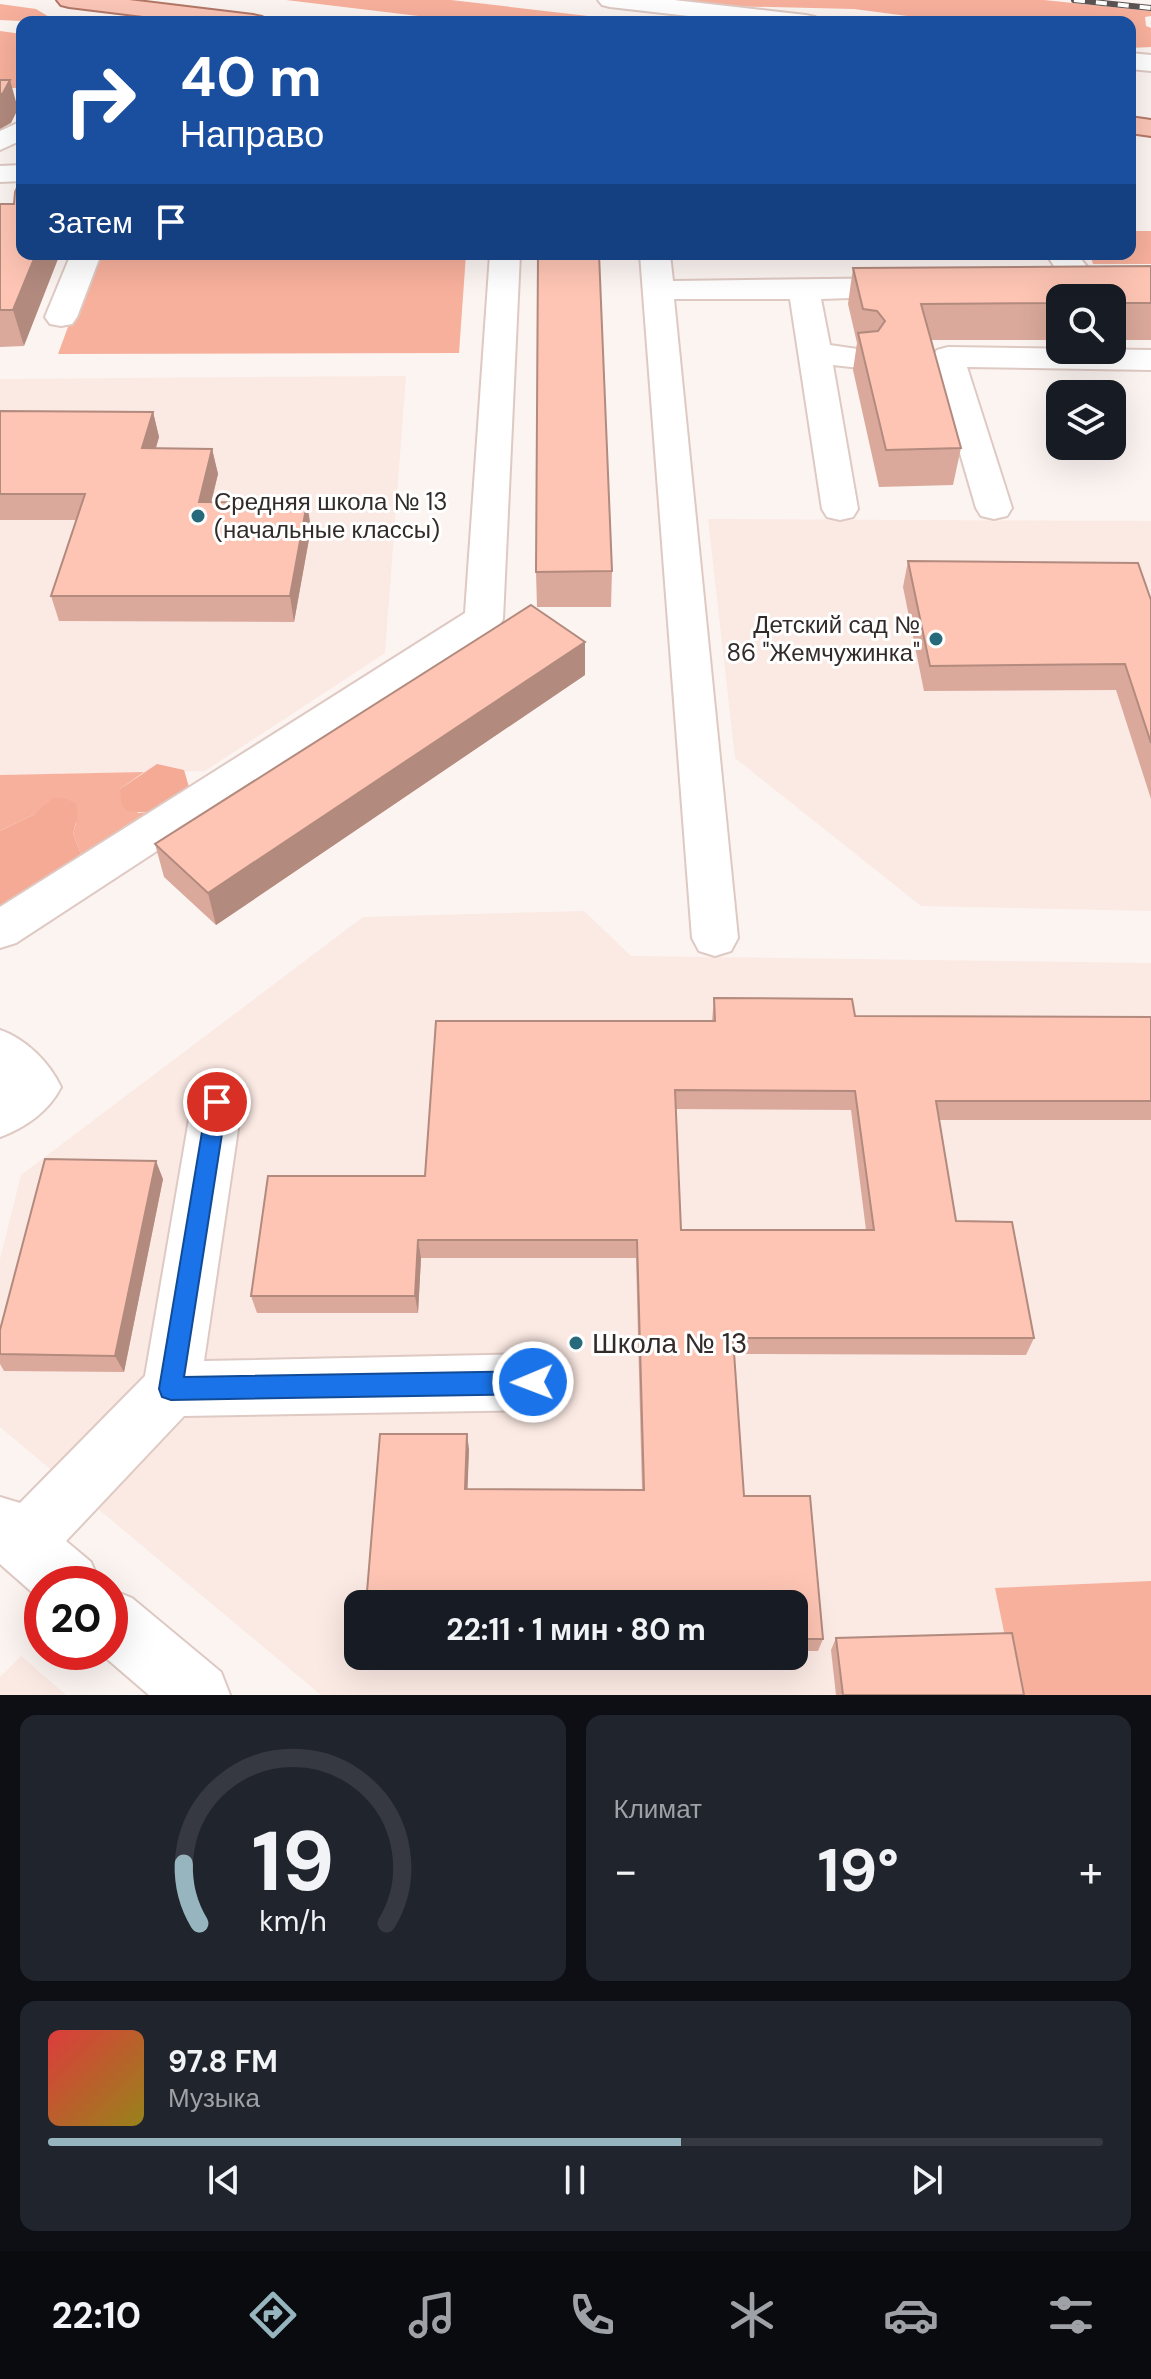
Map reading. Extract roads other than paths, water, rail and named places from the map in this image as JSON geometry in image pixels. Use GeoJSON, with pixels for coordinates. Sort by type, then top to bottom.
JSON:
{"type":"FeatureCollection","features":[{"type":"Feature","properties":{"kind":"main road"},"geometry":{"type":"LineString","coordinates":[[69,0],[203,16]]}},
{"type":"Feature","properties":{"kind":"lane"},"geometry":{"type":"LineString","coordinates":[[610,0],[753,16]]}},
{"type":"Feature","properties":{"kind":"lane"},"geometry":{"type":"LineString","coordinates":[[61,317],[84,260]]}},
{"type":"Feature","properties":{"kind":"lane"},"geometry":{"type":"LineString","coordinates":[[0,930],[484,619],[505,260]]}},
{"type":"Feature","properties":{"kind":"lane"},"geometry":{"type":"LineString","coordinates":[[1053,284],[1098,283],[1069,260]]}},
{"type":"Feature","properties":{"kind":"lane"},"geometry":{"type":"LineString","coordinates":[[828,266],[848,289]]}},
{"type":"Feature","properties":{"kind":"lane"},"geometry":{"type":"LineString","coordinates":[[715,938],[656,272],[804,290],[943,287]]}},
{"type":"Feature","properties":{"kind":"lane"},"geometry":{"type":"LineString","coordinates":[[804,290],[840,509]]}},
{"type":"Feature","properties":{"kind":"lane"},"geometry":{"type":"LineString","coordinates":[[815,353],[860,358]]}},
{"type":"Feature","properties":{"kind":"lane"},"geometry":{"type":"LineString","coordinates":[[994,508],[934,357],[1151,360]]}},
{"type":"Feature","properties":{"kind":"lane"},"geometry":{"type":"LineString","coordinates":[[0,1050],[36,1087],[0,1115]]}},
{"type":"Feature","properties":{"kind":"lane"},"geometry":{"type":"LineString","coordinates":[[48,1566],[11,1534],[171,1389],[217,1102]]}},
{"type":"Feature","properties":{"kind":"lane"},"geometry":{"type":"LineString","coordinates":[[171,1389],[533,1382]]}},
{"type":"Feature","properties":{"kind":"lane"},"geometry":{"type":"LineString","coordinates":[[128,1635],[198,1695]]}},
{"type":"Feature","properties":{"kind":"railway"},"geometry":{"type":"LineString","coordinates":[[1074,0],[1151,8]]}},
{"type":"Feature","properties":{"kind":"place","name":"Средняя школа № 13 (начальные классы)"},"geometry":{"type":"Point","coordinates":[198,516]}},
{"type":"Feature","properties":{"kind":"place","name":"Детский сад № 86 \"Жемчужинка\""},"geometry":{"type":"Point","coordinates":[936,639]}},
{"type":"Feature","properties":{"kind":"place","name":"Школа № 13"},"geometry":{"type":"Point","coordinates":[576,1343]}}]}
